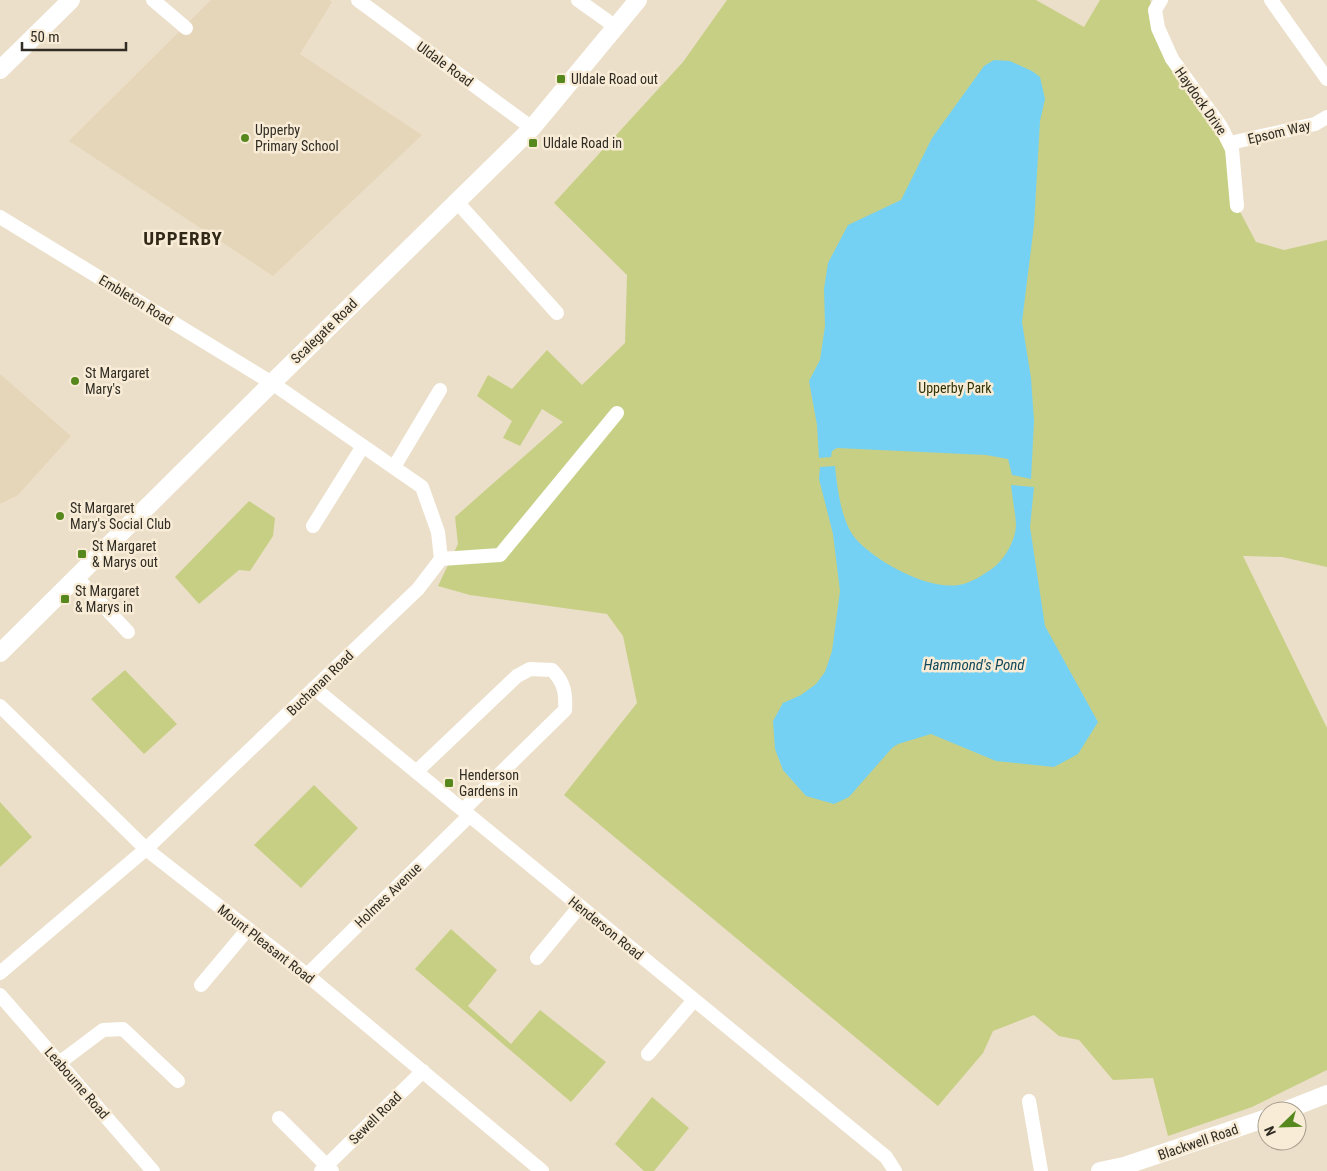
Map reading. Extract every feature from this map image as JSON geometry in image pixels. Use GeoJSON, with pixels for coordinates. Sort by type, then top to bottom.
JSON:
{"type":"FeatureCollection","features":[{"type":"Feature","properties":{"kind":"street"},"geometry":{"type":"LineString","coordinates":[[0,70],[71,0]]}},
{"type":"Feature","properties":{"kind":"street"},"geometry":{"type":"LineString","coordinates":[[153,0],[186,28]]}},
{"type":"Feature","properties":{"kind":"street","name":"Uldale Road"},"geometry":{"type":"LineString","coordinates":[[358,0],[532,128]]}},
{"type":"Feature","properties":{"kind":"street"},"geometry":{"type":"LineString","coordinates":[[578,0],[616,27]]}},
{"type":"Feature","properties":{"kind":"street","name":"Scalegate Road"},"geometry":{"type":"LineString","coordinates":[[0,653],[532,128],[638,0]]}},
{"type":"Feature","properties":{"kind":"street","name":"Haydock Drive"},"geometry":{"type":"LineString","coordinates":[[1160,0],[1155,10],[1158,28],[1172,59],[1220,125],[1230,143],[1237,206]]}},
{"type":"Feature","properties":{"kind":"street"},"geometry":{"type":"LineString","coordinates":[[1271,0],[1327,79]]}},
{"type":"Feature","properties":{"kind":"street","name":"Epsom Way"},"geometry":{"type":"LineString","coordinates":[[1230,143],[1315,124],[1327,117]]}},
{"type":"Feature","properties":{"kind":"street"},"geometry":{"type":"LineString","coordinates":[[456,202],[557,313]]}},
{"type":"Feature","properties":{"kind":"street","name":"Embleton Road"},"geometry":{"type":"LineString","coordinates":[[0,218],[272,383]]}},
{"type":"Feature","properties":{"kind":"street"},"geometry":{"type":"LineString","coordinates":[[272,383],[422,487],[438,532],[441,559],[500,555],[617,413]]}},
{"type":"Feature","properties":{"kind":"street"},"geometry":{"type":"LineString","coordinates":[[394,467],[440,390]]}},
{"type":"Feature","properties":{"kind":"street"},"geometry":{"type":"LineString","coordinates":[[314,526],[363,446]]}},
{"type":"Feature","properties":{"kind":"street","name":"Buchanan Road"},"geometry":{"type":"LineString","coordinates":[[0,973],[146,849],[418,589],[441,559]]}},
{"type":"Feature","properties":{"kind":"street"},"geometry":{"type":"LineString","coordinates":[[77,578],[128,632]]}},
{"type":"Feature","properties":{"kind":"street","name":"Holmes Avenue"},"geometry":{"type":"LineString","coordinates":[[307,975],[565,710],[566,695],[562,680],[552,670],[530,669],[517,676],[416,772]]}},
{"type":"Feature","properties":{"kind":"street","name":"Henderson Road"},"geometry":{"type":"LineString","coordinates":[[314,688],[886,1157],[895,1171]]}},
{"type":"Feature","properties":{"kind":"street","name":"Mount Pleasant Road"},"geometry":{"type":"LineString","coordinates":[[0,706],[146,849],[307,975],[542,1171]]}},
{"type":"Feature","properties":{"kind":"street"},"geometry":{"type":"LineString","coordinates":[[537,958],[580,906]]}},
{"type":"Feature","properties":{"kind":"street"},"geometry":{"type":"LineString","coordinates":[[201,985],[248,929]]}},
{"type":"Feature","properties":{"kind":"street","name":"Leabourne Road"},"geometry":{"type":"LineString","coordinates":[[0,995],[153,1171]]}},
{"type":"Feature","properties":{"kind":"street"},"geometry":{"type":"LineString","coordinates":[[648,1054],[694,1000]]}},
{"type":"Feature","properties":{"kind":"street"},"geometry":{"type":"LineString","coordinates":[[59,1062],[102,1030],[123,1029],[178,1081]]}},
{"type":"Feature","properties":{"kind":"street","name":"Sewell Road"},"geometry":{"type":"LineString","coordinates":[[278,1118],[327,1169],[422,1071]]}},
{"type":"Feature","properties":{"kind":"street"},"geometry":{"type":"LineString","coordinates":[[1307,1102],[1327,1094]]}},
{"type":"Feature","properties":{"kind":"street"},"geometry":{"type":"LineString","coordinates":[[1029,1101],[1041,1171]]}},
{"type":"Feature","properties":{"kind":"street","name":"Blackwell Road"},"geometry":{"type":"LineString","coordinates":[[1100,1171],[1125,1169],[1257,1122]]}},
{"type":"Feature","properties":{"kind":"shaded area","name":"Upperby Primary School"},"geometry":{"type":"Polygon","coordinates":[[[211,0],[329,0],[332,2],[300,54],[422,135],[273,276],[69,141],[211,0]]]}},
{"type":"Feature","properties":{"kind":"shaded area"},"geometry":{"type":"Polygon","coordinates":[[[0,374],[71,436],[18,495],[0,504],[0,374]]]}},
{"type":"Feature","properties":{"kind":"green space","name":"Upperby Park"},"geometry":{"type":"Polygon","coordinates":[[[727,0],[1036,0],[1084,27],[1100,0],[1150,0],[1158,28],[1220,125],[1237,206],[1256,242],[1284,250],[1327,240],[1327,567],[1282,557],[1243,556],[1327,728],[1327,1070],[1264,1101],[1257,1101],[1257,1105],[1252,1107],[1168,1136],[1153,1078],[1113,1080],[1079,1040],[1059,1036],[1034,1015],[993,1031],[983,1053],[938,1106],[564,795],[637,703],[623,636],[607,614],[470,595],[438,586],[458,544],[455,517],[563,422],[542,409],[520,446],[503,438],[512,421],[477,396],[488,375],[512,389],[547,350],[582,385],[625,343],[627,275],[554,203],[683,62],[727,0]]]}},
{"type":"Feature","properties":{"kind":"green space"},"geometry":{"type":"Polygon","coordinates":[[[249,501],[275,518],[273,536],[250,571],[239,570],[199,604],[175,577],[249,501]]]}},
{"type":"Feature","properties":{"kind":"green space"},"geometry":{"type":"Polygon","coordinates":[[[125,670],[177,724],[144,754],[91,699],[125,670]]]}},
{"type":"Feature","properties":{"kind":"green space"},"geometry":{"type":"Polygon","coordinates":[[[314,785],[358,828],[301,888],[254,845],[314,785]]]}},
{"type":"Feature","properties":{"kind":"green space"},"geometry":{"type":"Polygon","coordinates":[[[0,802],[32,837],[0,867],[0,802]]]}},
{"type":"Feature","properties":{"kind":"green space"},"geometry":{"type":"Polygon","coordinates":[[[451,929],[497,970],[468,1006],[511,1044],[540,1010],[606,1062],[571,1102],[415,969],[451,929]]]}},
{"type":"Feature","properties":{"kind":"green space"},"geometry":{"type":"Polygon","coordinates":[[[652,1097],[689,1128],[654,1171],[644,1171],[615,1144],[652,1097]]]}},
{"type":"Feature","properties":{"kind":"water"},"geometry":{"type":"Polygon","coordinates":[[[994,60],[1010,61],[1032,71],[1040,77],[1045,99],[1040,121],[1034,225],[1022,322],[1031,378],[1034,421],[1031,479],[1012,475],[1008,459],[986,455],[837,448],[832,451],[831,457],[819,458],[817,425],[809,381],[820,360],[825,326],[824,289],[828,263],[848,225],[901,200],[932,138],[984,66],[994,60]]]}},
{"type":"Feature","properties":{"kind":"water","name":"Hammond's Pond"},"geometry":{"type":"Polygon","coordinates":[[[835,466],[843,513],[855,538],[889,565],[918,579],[946,585],[959,585],[972,581],[1002,560],[1011,544],[1016,526],[1011,485],[1034,487],[1030,527],[1045,626],[1098,722],[1078,754],[1054,767],[996,761],[931,734],[898,744],[892,748],[849,797],[834,804],[806,796],[783,770],[775,749],[773,721],[783,703],[801,695],[816,684],[825,672],[832,651],[840,591],[833,534],[819,479],[820,467],[835,466]]]}},
{"type":"Feature","properties":{"kind":"place","name":"Uldale Road out"},"geometry":{"type":"Point","coordinates":[561,79]}},
{"type":"Feature","properties":{"kind":"place","name":"Upperby Primary School"},"geometry":{"type":"Point","coordinates":[245,138]}},
{"type":"Feature","properties":{"kind":"place","name":"Uldale Road in"},"geometry":{"type":"Point","coordinates":[533,143]}},
{"type":"Feature","properties":{"kind":"place","name":"St Margaret Mary's"},"geometry":{"type":"Point","coordinates":[75,381]}},
{"type":"Feature","properties":{"kind":"place","name":"St Margaret Mary's Social Club"},"geometry":{"type":"Point","coordinates":[60,516]}},
{"type":"Feature","properties":{"kind":"place","name":"St Margaret & Marys out"},"geometry":{"type":"Point","coordinates":[82,554]}},
{"type":"Feature","properties":{"kind":"place","name":"St Margaret & Marys in"},"geometry":{"type":"Point","coordinates":[65,599]}},
{"type":"Feature","properties":{"kind":"place","name":"Henderson Gardens in"},"geometry":{"type":"Point","coordinates":[449,783]}},
{"type":"Feature","properties":{"kind":"district","name":"UPPERBY"},"geometry":{"type":"Point","coordinates":[183,238]}}]}
